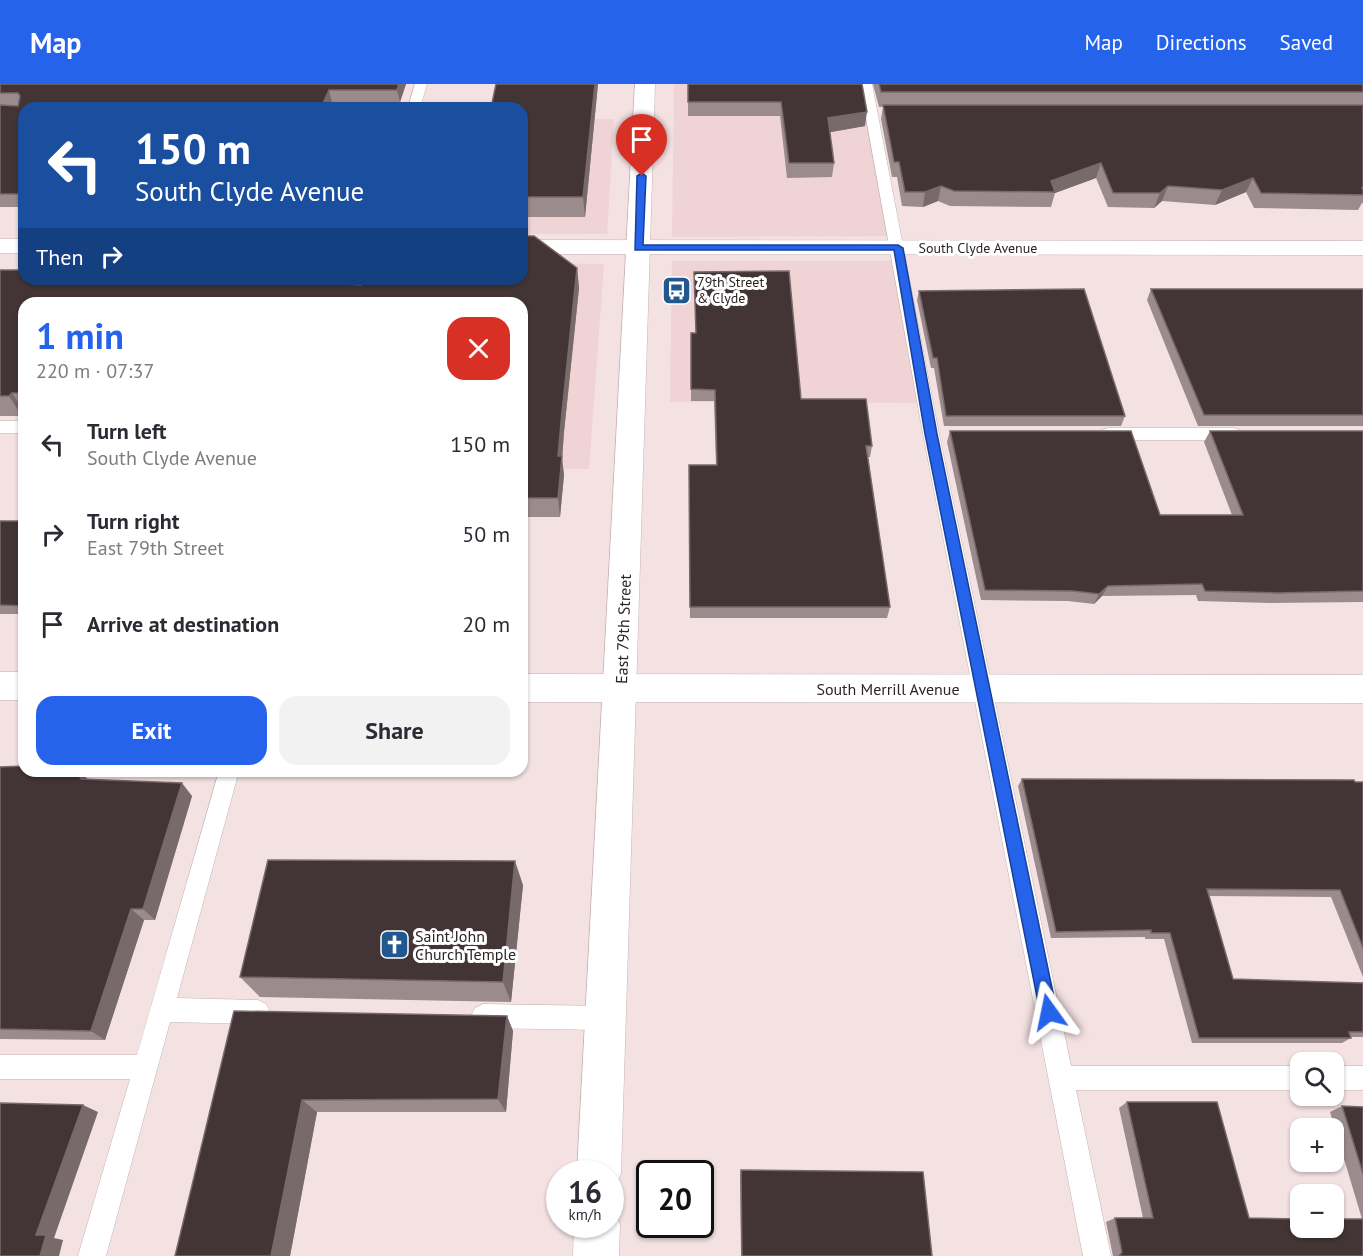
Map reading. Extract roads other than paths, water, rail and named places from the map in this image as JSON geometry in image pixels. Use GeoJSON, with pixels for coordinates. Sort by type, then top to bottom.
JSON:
{"type":"FeatureCollection","features":[{"type":"Feature","properties":{"kind":"street","name":"East 79th Street"},"geometry":{"type":"LineString","coordinates":[[600,1160],[645,84]]}},
{"type":"Feature","properties":{"kind":"street"},"geometry":{"type":"LineString","coordinates":[[0,246],[18,246]]}},
{"type":"Feature","properties":{"kind":"street","name":"South Clyde Avenue"},"geometry":{"type":"LineString","coordinates":[[528,247],[1363,248]]}},
{"type":"Feature","properties":{"kind":"street"},"geometry":{"type":"LineString","coordinates":[[0,686],[18,686]]}},
{"type":"Feature","properties":{"kind":"street","name":"South Merrill Avenue"},"geometry":{"type":"LineString","coordinates":[[528,688],[1363,689]]}},
{"type":"Feature","properties":{"kind":"street"},"geometry":{"type":"LineString","coordinates":[[596,1256],[597,1238]]}},
{"type":"Feature","properties":{"kind":"lane"},"geometry":{"type":"LineString","coordinates":[[416,102],[421,84]]}},
{"type":"Feature","properties":{"kind":"lane"},"geometry":{"type":"LineString","coordinates":[[866,84],[878,113],[898,248],[937,434],[983,689],[1097,1256]]}},
{"type":"Feature","properties":{"kind":"lane"},"geometry":{"type":"LineString","coordinates":[[0,427],[18,427]]}},
{"type":"Feature","properties":{"kind":"lane"},"geometry":{"type":"LineString","coordinates":[[1094,434],[1246,434]]}},
{"type":"Feature","properties":{"kind":"lane"},"geometry":{"type":"LineString","coordinates":[[92,1256],[227,777]]}},
{"type":"Feature","properties":{"kind":"lane"},"geometry":{"type":"LineString","coordinates":[[161,1010],[284,1013]]}},
{"type":"Feature","properties":{"kind":"lane"},"geometry":{"type":"LineString","coordinates":[[456,1016],[606,1018]]}},
{"type":"Feature","properties":{"kind":"lane"},"geometry":{"type":"LineString","coordinates":[[0,1067],[145,1067]]}},
{"type":"Feature","properties":{"kind":"lane"},"geometry":{"type":"LineString","coordinates":[[1062,1078],[1290,1078]]}},
{"type":"Feature","properties":{"kind":"lane"},"geometry":{"type":"LineString","coordinates":[[1344,1078],[1363,1078]]}},
{"type":"Feature","properties":{"kind":"place","name":"79th Street & Clyde"},"geometry":{"type":"Point","coordinates":[676,290]}},
{"type":"Feature","properties":{"kind":"place","name":"Saint John Church Temple"},"geometry":{"type":"Point","coordinates":[394,945]}}]}
